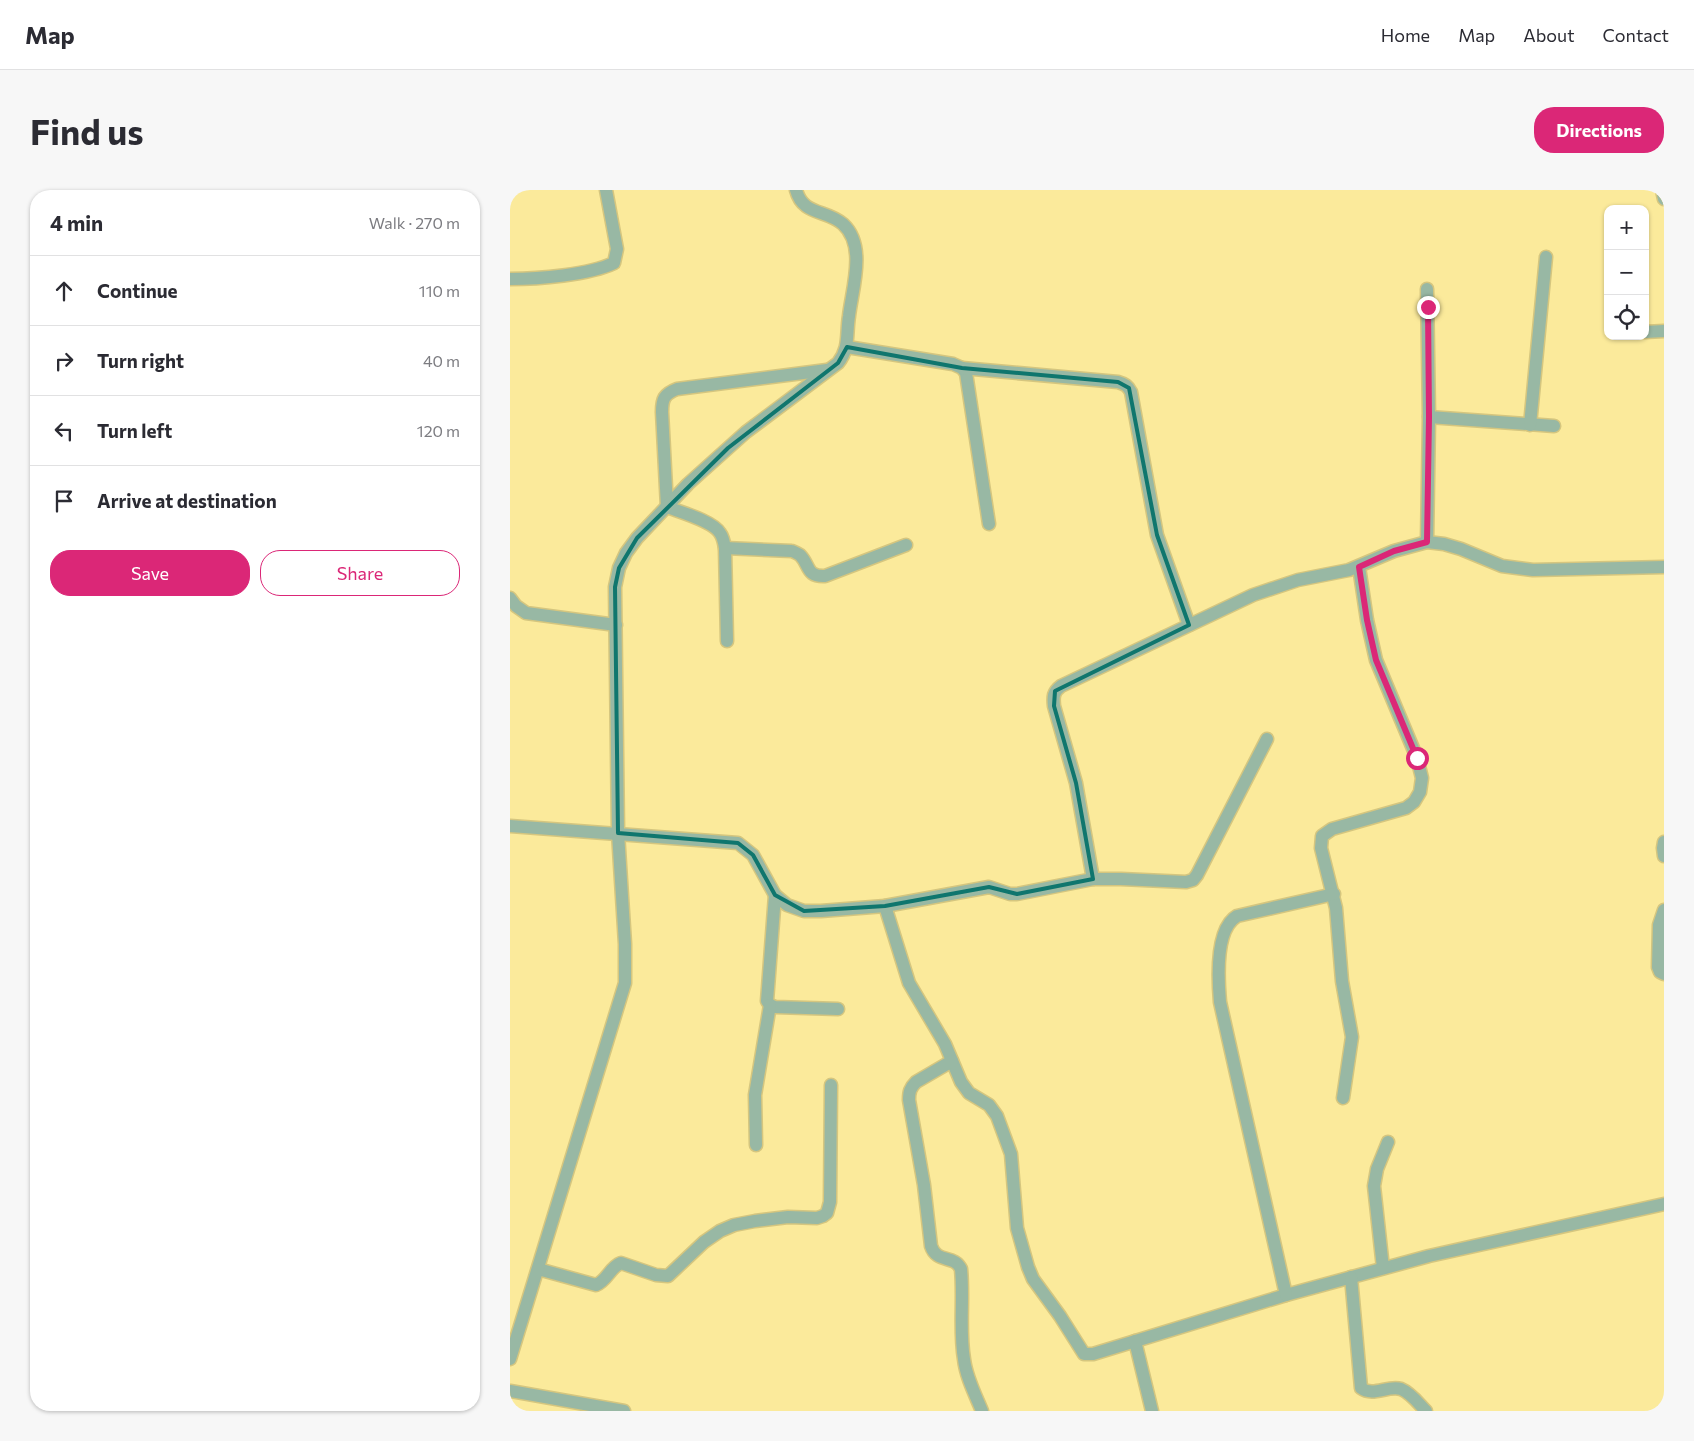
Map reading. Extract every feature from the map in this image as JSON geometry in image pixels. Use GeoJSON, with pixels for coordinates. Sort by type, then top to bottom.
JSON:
{"type":"FeatureCollection","features":[{"type":"Feature","properties":{"kind":"street"},"geometry":{"type":"LineString","coordinates":[[510,279],[559,275],[596,269],[614,263],[617,249],[606,190]]}},
{"type":"Feature","properties":{"kind":"street"},"geometry":{"type":"LineString","coordinates":[[510,1360],[625,984],[625,944],[618,833],[615,587],[619,568],[626,553],[637,538],[688,484],[728,448],[838,363],[844,356],[847,347],[848,316],[857,264],[855,246],[849,231],[843,224],[832,217],[808,208],[802,203],[796,190]]}},
{"type":"Feature","properties":{"kind":"street"},"geometry":{"type":"LineString","coordinates":[[1662,190],[1664,199]]}},
{"type":"Feature","properties":{"kind":"street"},"geometry":{"type":"LineString","coordinates":[[1530,425],[1546,257]]}},
{"type":"Feature","properties":{"kind":"street"},"geometry":{"type":"LineString","coordinates":[[1427,542],[1429,417],[1428,289]]}},
{"type":"Feature","properties":{"kind":"street"},"geometry":{"type":"LineString","coordinates":[[1649,332],[1664,331]]}},
{"type":"Feature","properties":{"kind":"street"},"geometry":{"type":"LineString","coordinates":[[847,347],[952,364],[962,368],[1125,384],[1131,392],[1157,535],[1188,624]]}},
{"type":"Feature","properties":{"kind":"street"},"geometry":{"type":"LineString","coordinates":[[962,368],[968,380],[989,524]]}},
{"type":"Feature","properties":{"kind":"street"},"geometry":{"type":"LineString","coordinates":[[667,507],[662,412],[664,397],[668,393],[676,389],[829,370]]}},
{"type":"Feature","properties":{"kind":"street"},"geometry":{"type":"LineString","coordinates":[[1429,417],[1554,426]]}},
{"type":"Feature","properties":{"kind":"street"},"geometry":{"type":"LineString","coordinates":[[667,507],[716,528],[723,537],[725,548],[727,641]]}},
{"type":"Feature","properties":{"kind":"street"},"geometry":{"type":"LineString","coordinates":[[1093,879],[1076,783],[1054,706],[1053,697],[1055,691],[1061,686],[1188,624],[1253,595],[1298,580],[1339,573],[1359,567],[1394,551],[1427,542],[1453,546],[1502,566],[1533,570],[1664,567]]}},
{"type":"Feature","properties":{"kind":"street"},"geometry":{"type":"LineString","coordinates":[[725,548],[792,551],[800,556],[810,572],[819,576],[825,576],[906,545]]}},
{"type":"Feature","properties":{"kind":"street"},"geometry":{"type":"LineString","coordinates":[[1344,1098],[1352,1037],[1342,981],[1334,894],[1321,848],[1322,836],[1332,830],[1406,808],[1414,802],[1420,792],[1422,778],[1417,758],[1376,660],[1367,620],[1359,567]]}},
{"type":"Feature","properties":{"kind":"street"},"geometry":{"type":"LineString","coordinates":[[510,598],[526,613],[616,625]]}},
{"type":"Feature","properties":{"kind":"street"},"geometry":{"type":"LineString","coordinates":[[510,826],[738,843],[753,855],[775,895],[787,905],[804,911],[885,906],[982,888],[995,888],[1010,894],[1017,894],[1093,879],[1179,882],[1193,880],[1197,875],[1267,739]]}},
{"type":"Feature","properties":{"kind":"street"},"geometry":{"type":"LineString","coordinates":[[1664,842],[1664,856]]}},
{"type":"Feature","properties":{"kind":"street"},"geometry":{"type":"LineString","coordinates":[[1286,1295],[1220,1002],[1218,964],[1224,935],[1231,920],[1237,916],[1334,894]]}},
{"type":"Feature","properties":{"kind":"street"},"geometry":{"type":"LineString","coordinates":[[775,895],[767,1001],[775,1007],[838,1009]]}},
{"type":"Feature","properties":{"kind":"street"},"geometry":{"type":"LineString","coordinates":[[885,906],[909,983],[945,1044],[961,1082],[969,1093],[989,1105],[993,1110],[1009,1147],[1013,1162],[1017,1228],[1023,1253],[1033,1279],[1060,1316],[1084,1354],[1093,1354],[1286,1295],[1469,1246],[1664,1204]]}},
{"type":"Feature","properties":{"kind":"street"},"geometry":{"type":"LineString","coordinates":[[1664,910],[1659,926],[1658,967],[1660,972],[1664,974]]}},
{"type":"Feature","properties":{"kind":"street"},"geometry":{"type":"LineString","coordinates":[[756,1145],[756,1095],[770,1005]]}},
{"type":"Feature","properties":{"kind":"street"},"geometry":{"type":"LineString","coordinates":[[952,1061],[911,1086],[909,1100],[924,1185],[931,1246],[937,1256],[954,1261],[962,1269],[961,1330],[964,1361],[982,1411]]}},
{"type":"Feature","properties":{"kind":"street"},"geometry":{"type":"LineString","coordinates":[[538,1269],[596,1285],[614,1267],[621,1263],[656,1275],[668,1276],[704,1242],[720,1231],[734,1225],[788,1217],[817,1218],[823,1216],[827,1213],[830,1202],[831,1085]]}},
{"type":"Feature","properties":{"kind":"street"},"geometry":{"type":"LineString","coordinates":[[1384,1268],[1374,1186],[1377,1169],[1388,1142]]}},
{"type":"Feature","properties":{"kind":"street"},"geometry":{"type":"LineString","coordinates":[[1352,1277],[1361,1388],[1369,1392],[1400,1389],[1410,1395],[1426,1411]]}},
{"type":"Feature","properties":{"kind":"street"},"geometry":{"type":"LineString","coordinates":[[1135,1341],[1152,1411]]}},
{"type":"Feature","properties":{"kind":"street"},"geometry":{"type":"LineString","coordinates":[[510,1391],[624,1411]]}},
{"type":"Feature","properties":{"kind":"highlighted area"},"geometry":{"type":"Polygon","coordinates":[[[847,347],[962,368],[1118,382],[1129,388],[1157,535],[1189,625],[1055,691],[1054,706],[1076,783],[1093,879],[1017,894],[989,887],[885,906],[804,911],[775,895],[753,855],[738,843],[618,833],[615,587],[619,568],[637,538],[728,448],[838,363],[847,347]]]}},
{"type":"Feature","properties":{"kind":"route"},"geometry":{"type":"LineString","coordinates":[[1417,758],[1376,660],[1371,642],[1359,567],[1394,551],[1427,542],[1428,307]]}}]}
